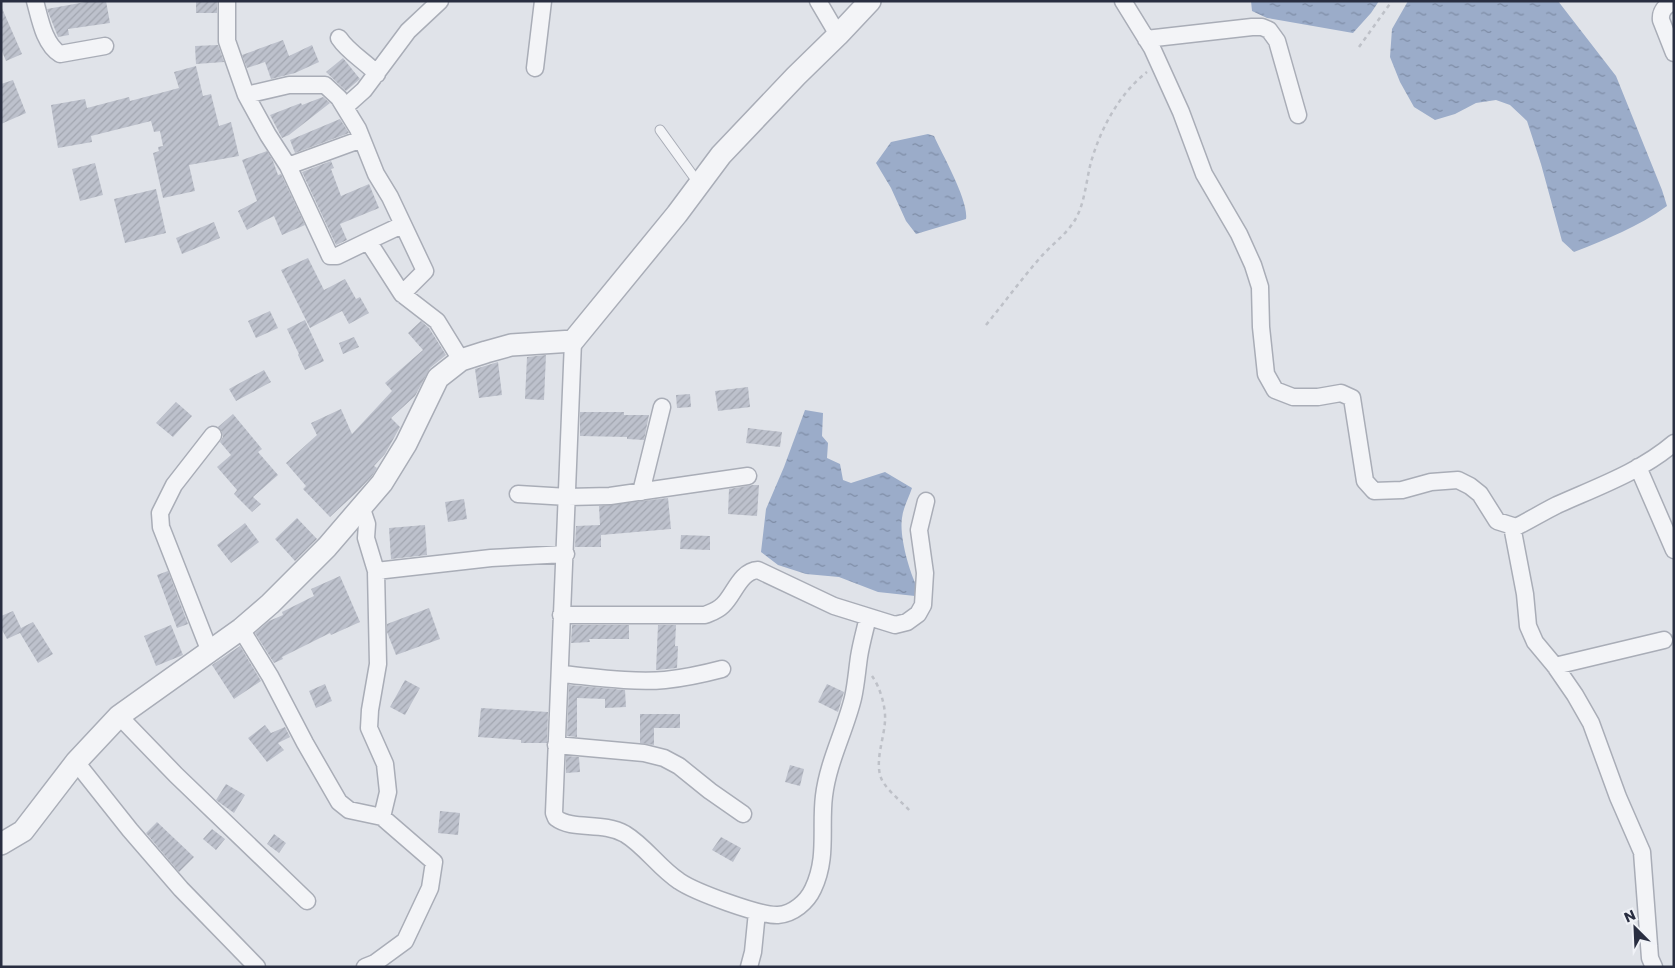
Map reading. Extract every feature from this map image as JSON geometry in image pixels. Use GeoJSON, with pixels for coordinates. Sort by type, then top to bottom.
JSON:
{"type":"FeatureCollection","features":[{"type":"Feature","properties":{"kind":"street"},"geometry":{"type":"LineString","coordinates":[[34,1],[48,42],[60,54],[105,46]]}},
{"type":"Feature","properties":{"kind":"street"},"geometry":{"type":"LineString","coordinates":[[227,1],[227,41],[246,95],[288,166],[330,256],[337,256],[402,225]]}},
{"type":"Feature","properties":{"kind":"street"},"geometry":{"type":"LineString","coordinates":[[344,107],[364,90],[408,31],[440,1]]}},
{"type":"Feature","properties":{"kind":"street"},"geometry":{"type":"LineString","coordinates":[[535,68],[543,1]]}},
{"type":"Feature","properties":{"kind":"street"},"geometry":{"type":"LineString","coordinates":[[818,1],[838,35]]}},
{"type":"Feature","properties":{"kind":"street"},"geometry":{"type":"LineString","coordinates":[[868,617],[853,698],[830,767],[824,796],[823,861],[813,889],[804,903],[790,912],[778,915],[756,912],[679,881],[626,835],[609,827],[568,824],[556,818],[554,813],[556,745],[561,674],[561,615],[566,554],[573,341],[721,155],[870,1]]}},
{"type":"Feature","properties":{"kind":"street"},"geometry":{"type":"LineString","coordinates":[[1123,1],[1152,48],[1181,112],[1204,174],[1239,234],[1253,265],[1260,287],[1261,327],[1266,374],[1275,390],[1293,397],[1318,397],[1341,393],[1352,398],[1364,481],[1374,491],[1402,490],[1431,482],[1458,480],[1480,494],[1498,521],[1516,527],[1557,505],[1595,489],[1638,467],[1674,443]]}},
{"type":"Feature","properties":{"kind":"street"},"geometry":{"type":"LineString","coordinates":[[1674,1],[1663,9],[1661,20],[1674,53]]}},
{"type":"Feature","properties":{"kind":"street"},"geometry":{"type":"LineString","coordinates":[[1146,39],[1252,27],[1262,27],[1269,30],[1277,41],[1298,115]]}},
{"type":"Feature","properties":{"kind":"street"},"geometry":{"type":"LineString","coordinates":[[338,38],[345,47],[368,64],[377,74]]}},
{"type":"Feature","properties":{"kind":"street"},"geometry":{"type":"LineString","coordinates":[[246,95],[289,85],[324,85],[339,98],[358,129],[376,174],[390,197],[425,270],[402,294]]}},
{"type":"Feature","properties":{"kind":"street"},"geometry":{"type":"LineString","coordinates":[[288,166],[362,139]]}},
{"type":"Feature","properties":{"kind":"street"},"geometry":{"type":"LineString","coordinates":[[368,241],[402,294],[437,321],[461,360]]}},
{"type":"Feature","properties":{"kind":"street"},"geometry":{"type":"LineString","coordinates":[[2,842],[23,831],[76,762],[119,716],[241,629],[270,604],[327,547],[362,509],[382,483],[406,444],[438,378],[461,360],[511,345],[573,341]]}},
{"type":"Feature","properties":{"kind":"street"},"geometry":{"type":"LineString","coordinates":[[641,492],[662,407]]}},
{"type":"Feature","properties":{"kind":"street"},"geometry":{"type":"LineString","coordinates":[[210,652],[161,527],[160,513],[174,486],[213,435]]}},
{"type":"Feature","properties":{"kind":"street"},"geometry":{"type":"LineString","coordinates":[[1638,467],[1674,550]]}},
{"type":"Feature","properties":{"kind":"street"},"geometry":{"type":"LineString","coordinates":[[518,494],[568,497],[610,496],[748,476]]}},
{"type":"Feature","properties":{"kind":"street"},"geometry":{"type":"LineString","coordinates":[[561,615],[705,615],[721,607],[747,574],[752,570],[758,570],[834,606],[895,625],[907,622],[918,614],[923,605],[925,573],[919,530],[926,501]]}},
{"type":"Feature","properties":{"kind":"street"},"geometry":{"type":"LineString","coordinates":[[362,509],[367,524],[366,538],[376,572],[378,664],[370,710],[369,728],[385,764],[388,792],[382,818]]}},
{"type":"Feature","properties":{"kind":"street"},"geometry":{"type":"LineString","coordinates":[[1512,526],[1525,594],[1528,626],[1536,642],[1556,666],[1591,723],[1618,797],[1642,852],[1650,958],[1654,967]]}},
{"type":"Feature","properties":{"kind":"street"},"geometry":{"type":"LineString","coordinates":[[376,572],[491,558],[566,554]]}},
{"type":"Feature","properties":{"kind":"street"},"geometry":{"type":"LineString","coordinates":[[241,629],[270,676],[339,802],[349,810],[382,818],[434,862],[430,888],[404,941],[375,963],[366,967]]}},
{"type":"Feature","properties":{"kind":"street"},"geometry":{"type":"LineString","coordinates":[[1556,666],[1664,640]]}},
{"type":"Feature","properties":{"kind":"street"},"geometry":{"type":"LineString","coordinates":[[561,674],[610,679],[662,680],[687,678],[722,669]]}},
{"type":"Feature","properties":{"kind":"street"},"geometry":{"type":"LineString","coordinates":[[119,716],[176,775],[308,901]]}},
{"type":"Feature","properties":{"kind":"street"},"geometry":{"type":"LineString","coordinates":[[556,745],[644,753],[664,758],[679,766],[743,814]]}},
{"type":"Feature","properties":{"kind":"street"},"geometry":{"type":"LineString","coordinates":[[76,762],[130,830],[181,889],[256,967]]}},
{"type":"Feature","properties":{"kind":"street"},"geometry":{"type":"LineString","coordinates":[[749,967],[753,952],[756,912]]}},
{"type":"Feature","properties":{"kind":"lane"},"geometry":{"type":"LineString","coordinates":[[660,130],[699,185]]}},
{"type":"Feature","properties":{"kind":"path"},"geometry":{"type":"LineString","coordinates":[[1359,47],[1392,1]]}},
{"type":"Feature","properties":{"kind":"path"},"geometry":{"type":"LineString","coordinates":[[986,325],[1039,258],[1074,223],[1081,210],[1092,162],[1101,135],[1115,108],[1138,80],[1158,64]]}},
{"type":"Feature","properties":{"kind":"path"},"geometry":{"type":"LineString","coordinates":[[859,658],[875,680],[882,699],[885,719],[879,760],[883,782],[910,811]]}},
{"type":"Feature","properties":{"kind":"water"},"geometry":{"type":"Polygon","coordinates":[[[1251,1],[1379,1],[1353,33],[1267,18],[1252,11],[1251,1]]]}},
{"type":"Feature","properties":{"kind":"water"},"geometry":{"type":"Polygon","coordinates":[[[1408,1],[1558,1],[1616,76],[1667,206],[1634,226],[1574,252],[1562,241],[1527,121],[1510,105],[1496,100],[1476,103],[1455,114],[1435,120],[1414,107],[1400,82],[1390,57],[1392,29],[1408,1]]]}},
{"type":"Feature","properties":{"kind":"water"},"geometry":{"type":"Polygon","coordinates":[[[928,134],[934,136],[954,178],[966,211],[966,219],[916,234],[906,221],[891,188],[876,163],[891,142],[928,134]]]}},
{"type":"Feature","properties":{"kind":"water"},"geometry":{"type":"Polygon","coordinates":[[[805,410],[823,413],[822,436],[828,443],[827,458],[840,464],[843,480],[851,483],[885,472],[912,488],[902,518],[902,535],[912,575],[919,591],[915,596],[878,592],[839,577],[806,574],[778,565],[761,552],[766,509],[805,410]]]}},
{"type":"Feature","properties":{"kind":"building"},"geometry":{"type":"Polygon","coordinates":[[[91,1],[106,1],[110,23],[68,29],[69,35],[58,37],[47,9],[91,1]]]}},
{"type":"Feature","properties":{"kind":"building"},"geometry":{"type":"Polygon","coordinates":[[[196,1],[217,1],[217,13],[196,13],[196,1]]]}},
{"type":"Feature","properties":{"kind":"building"},"geometry":{"type":"Polygon","coordinates":[[[1,6],[22,54],[6,61],[1,49],[1,6]]]}},
{"type":"Feature","properties":{"kind":"building"},"geometry":{"type":"Polygon","coordinates":[[[283,40],[289,56],[312,45],[319,62],[295,73],[271,79],[265,62],[247,68],[242,55],[283,40]]]}},
{"type":"Feature","properties":{"kind":"building"},"geometry":{"type":"Polygon","coordinates":[[[218,45],[224,62],[196,64],[195,46],[218,45]]]}},
{"type":"Feature","properties":{"kind":"building"},"geometry":{"type":"Polygon","coordinates":[[[343,58],[360,79],[346,91],[326,72],[343,58]]]}},
{"type":"Feature","properties":{"kind":"building"},"geometry":{"type":"Polygon","coordinates":[[[196,66],[203,96],[211,94],[219,126],[231,122],[239,156],[189,165],[195,191],[163,198],[153,153],[159,151],[158,147],[163,146],[160,131],[154,132],[151,121],[91,136],[92,142],[58,148],[51,105],[85,99],[87,108],[129,97],[130,101],[179,88],[174,72],[196,66]]]}},
{"type":"Feature","properties":{"kind":"building"},"geometry":{"type":"Polygon","coordinates":[[[13,80],[26,113],[1,124],[1,84],[13,80]]]}},
{"type":"Feature","properties":{"kind":"building"},"geometry":{"type":"Polygon","coordinates":[[[323,97],[330,103],[289,135],[282,138],[270,115],[323,97]]]}},
{"type":"Feature","properties":{"kind":"building"},"geometry":{"type":"Polygon","coordinates":[[[340,119],[349,133],[295,153],[290,140],[340,119]]]}},
{"type":"Feature","properties":{"kind":"building"},"geometry":{"type":"Polygon","coordinates":[[[267,151],[278,175],[281,174],[305,225],[282,235],[274,216],[247,230],[238,211],[257,201],[242,160],[267,151]]]}},
{"type":"Feature","properties":{"kind":"building"},"geometry":{"type":"Polygon","coordinates":[[[331,161],[334,168],[331,169],[341,196],[369,184],[379,208],[340,224],[347,240],[336,245],[302,172],[331,161]]]}},
{"type":"Feature","properties":{"kind":"building"},"geometry":{"type":"Polygon","coordinates":[[[95,163],[103,195],[80,201],[72,169],[95,163]]]}},
{"type":"Feature","properties":{"kind":"building"},"geometry":{"type":"Polygon","coordinates":[[[156,189],[166,233],[125,243],[114,199],[156,189]]]}},
{"type":"Feature","properties":{"kind":"building"},"geometry":{"type":"Polygon","coordinates":[[[214,222],[220,238],[182,254],[176,238],[214,222]]]}},
{"type":"Feature","properties":{"kind":"building"},"geometry":{"type":"Polygon","coordinates":[[[308,258],[324,290],[345,279],[356,299],[360,297],[369,313],[349,324],[342,311],[310,328],[281,270],[308,258]]]}},
{"type":"Feature","properties":{"kind":"building"},"geometry":{"type":"Polygon","coordinates":[[[270,311],[278,328],[256,338],[248,321],[270,311]]]}},
{"type":"Feature","properties":{"kind":"building"},"geometry":{"type":"Polygon","coordinates":[[[305,320],[324,361],[305,370],[287,329],[305,320]]]}},
{"type":"Feature","properties":{"kind":"building"},"geometry":{"type":"Polygon","coordinates":[[[421,321],[429,328],[446,355],[430,368],[415,396],[391,418],[400,427],[385,454],[374,466],[377,468],[372,476],[330,517],[303,489],[306,486],[286,463],[317,435],[311,423],[341,409],[352,434],[392,391],[385,383],[423,350],[408,333],[421,321]]]}},
{"type":"Feature","properties":{"kind":"building"},"geometry":{"type":"Polygon","coordinates":[[[354,337],[359,347],[343,354],[339,343],[354,337]]]}},
{"type":"Feature","properties":{"kind":"building"},"geometry":{"type":"Polygon","coordinates":[[[546,355],[544,400],[525,399],[527,357],[546,355]]]}},
{"type":"Feature","properties":{"kind":"building"},"geometry":{"type":"Polygon","coordinates":[[[498,362],[502,395],[479,398],[475,369],[498,362]]]}},
{"type":"Feature","properties":{"kind":"building"},"geometry":{"type":"Polygon","coordinates":[[[264,370],[271,382],[236,401],[229,389],[264,370]]]}},
{"type":"Feature","properties":{"kind":"building"},"geometry":{"type":"Polygon","coordinates":[[[748,387],[750,407],[718,411],[715,391],[748,387]]]}},
{"type":"Feature","properties":{"kind":"building"},"geometry":{"type":"Polygon","coordinates":[[[690,394],[691,407],[677,408],[676,395],[690,394]]]}},
{"type":"Feature","properties":{"kind":"building"},"geometry":{"type":"Polygon","coordinates":[[[176,402],[192,416],[173,437],[156,423],[176,402]]]}},
{"type":"Feature","properties":{"kind":"building"},"geometry":{"type":"Polygon","coordinates":[[[580,412],[624,412],[624,415],[649,415],[644,440],[627,439],[627,437],[580,436],[580,412]]]}},
{"type":"Feature","properties":{"kind":"building"},"geometry":{"type":"Polygon","coordinates":[[[233,414],[262,449],[258,452],[278,475],[253,497],[261,504],[252,512],[234,494],[237,490],[217,467],[231,455],[220,442],[223,437],[218,427],[233,414]]]}},
{"type":"Feature","properties":{"kind":"building"},"geometry":{"type":"Polygon","coordinates":[[[748,428],[782,432],[780,447],[746,443],[748,428]]]}},
{"type":"Feature","properties":{"kind":"building"},"geometry":{"type":"Polygon","coordinates":[[[759,485],[757,516],[728,514],[729,489],[759,485]]]}},
{"type":"Feature","properties":{"kind":"building"},"geometry":{"type":"Polygon","coordinates":[[[668,498],[671,529],[601,535],[601,547],[575,547],[576,526],[600,525],[599,506],[668,498]]]}},
{"type":"Feature","properties":{"kind":"building"},"geometry":{"type":"Polygon","coordinates":[[[464,499],[467,519],[448,522],[445,502],[464,499]]]}},
{"type":"Feature","properties":{"kind":"building"},"geometry":{"type":"Polygon","coordinates":[[[297,518],[317,539],[295,561],[275,539],[297,518]]]}},
{"type":"Feature","properties":{"kind":"building"},"geometry":{"type":"Polygon","coordinates":[[[245,523],[259,542],[231,563],[217,545],[245,523]]]}},
{"type":"Feature","properties":{"kind":"building"},"geometry":{"type":"Polygon","coordinates":[[[425,525],[427,555],[391,559],[389,528],[425,525]]]}},
{"type":"Feature","properties":{"kind":"building"},"geometry":{"type":"Polygon","coordinates":[[[681,535],[710,536],[710,550],[680,549],[681,535]]]}},
{"type":"Feature","properties":{"kind":"building"},"geometry":{"type":"Polygon","coordinates":[[[168,571],[188,624],[177,628],[157,575],[168,571]]]}},
{"type":"Feature","properties":{"kind":"building"},"geometry":{"type":"Polygon","coordinates":[[[340,576],[360,622],[331,635],[330,633],[282,657],[283,659],[274,663],[255,633],[269,621],[283,615],[282,612],[314,596],[311,589],[340,576]]]}},
{"type":"Feature","properties":{"kind":"building"},"geometry":{"type":"Polygon","coordinates":[[[429,608],[440,639],[396,655],[387,632],[387,624],[429,608]]]}},
{"type":"Feature","properties":{"kind":"building"},"geometry":{"type":"Polygon","coordinates":[[[13,611],[21,628],[33,622],[53,654],[38,663],[20,633],[7,639],[1,628],[1,616],[13,611]]]}},
{"type":"Feature","properties":{"kind":"building"},"geometry":{"type":"Polygon","coordinates":[[[171,625],[183,655],[156,666],[144,636],[171,625]]]}},
{"type":"Feature","properties":{"kind":"building"},"geometry":{"type":"Polygon","coordinates":[[[572,625],[629,625],[629,639],[589,639],[590,642],[571,643],[572,625]]]}},
{"type":"Feature","properties":{"kind":"building"},"geometry":{"type":"Polygon","coordinates":[[[658,625],[676,625],[675,646],[678,646],[677,668],[656,670],[658,625]]]}},
{"type":"Feature","properties":{"kind":"building"},"geometry":{"type":"Polygon","coordinates":[[[240,646],[261,681],[234,699],[212,665],[240,646]]]}},
{"type":"Feature","properties":{"kind":"building"},"geometry":{"type":"Polygon","coordinates":[[[405,680],[420,688],[405,715],[390,707],[405,680]]]}},
{"type":"Feature","properties":{"kind":"building"},"geometry":{"type":"Polygon","coordinates":[[[325,684],[332,701],[316,708],[309,691],[325,684]]]}},
{"type":"Feature","properties":{"kind":"building"},"geometry":{"type":"Polygon","coordinates":[[[827,684],[844,692],[838,712],[818,702],[827,684]]]}},
{"type":"Feature","properties":{"kind":"building"},"geometry":{"type":"Polygon","coordinates":[[[569,685],[625,690],[626,707],[605,708],[605,699],[577,698],[577,737],[567,736],[569,685]]]}},
{"type":"Feature","properties":{"kind":"building"},"geometry":{"type":"Polygon","coordinates":[[[481,708],[548,712],[547,743],[521,743],[521,740],[478,737],[481,708]]]}},
{"type":"Feature","properties":{"kind":"building"},"geometry":{"type":"Polygon","coordinates":[[[640,714],[680,714],[680,728],[654,728],[654,745],[640,743],[640,714]]]}},
{"type":"Feature","properties":{"kind":"building"},"geometry":{"type":"Polygon","coordinates":[[[265,725],[271,733],[285,727],[290,737],[278,743],[284,750],[267,762],[248,738],[265,725]]]}},
{"type":"Feature","properties":{"kind":"building"},"geometry":{"type":"Polygon","coordinates":[[[566,756],[579,757],[580,772],[566,773],[566,756]]]}},
{"type":"Feature","properties":{"kind":"building"},"geometry":{"type":"Polygon","coordinates":[[[790,765],[804,769],[800,786],[785,782],[790,765]]]}},
{"type":"Feature","properties":{"kind":"building"},"geometry":{"type":"Polygon","coordinates":[[[226,784],[245,795],[234,813],[216,800],[226,784]]]}},
{"type":"Feature","properties":{"kind":"building"},"geometry":{"type":"Polygon","coordinates":[[[440,811],[460,813],[458,835],[438,833],[440,811]]]}},
{"type":"Feature","properties":{"kind":"building"},"geometry":{"type":"Polygon","coordinates":[[[157,822],[194,857],[179,872],[146,833],[157,822]]]}},
{"type":"Feature","properties":{"kind":"building"},"geometry":{"type":"Polygon","coordinates":[[[212,829],[225,839],[216,850],[203,839],[212,829]]]}},
{"type":"Feature","properties":{"kind":"building"},"geometry":{"type":"Polygon","coordinates":[[[274,834],[286,843],[279,853],[267,844],[274,834]]]}},
{"type":"Feature","properties":{"kind":"building"},"geometry":{"type":"Polygon","coordinates":[[[721,837],[741,848],[733,862],[712,850],[721,837]]]}}]}
